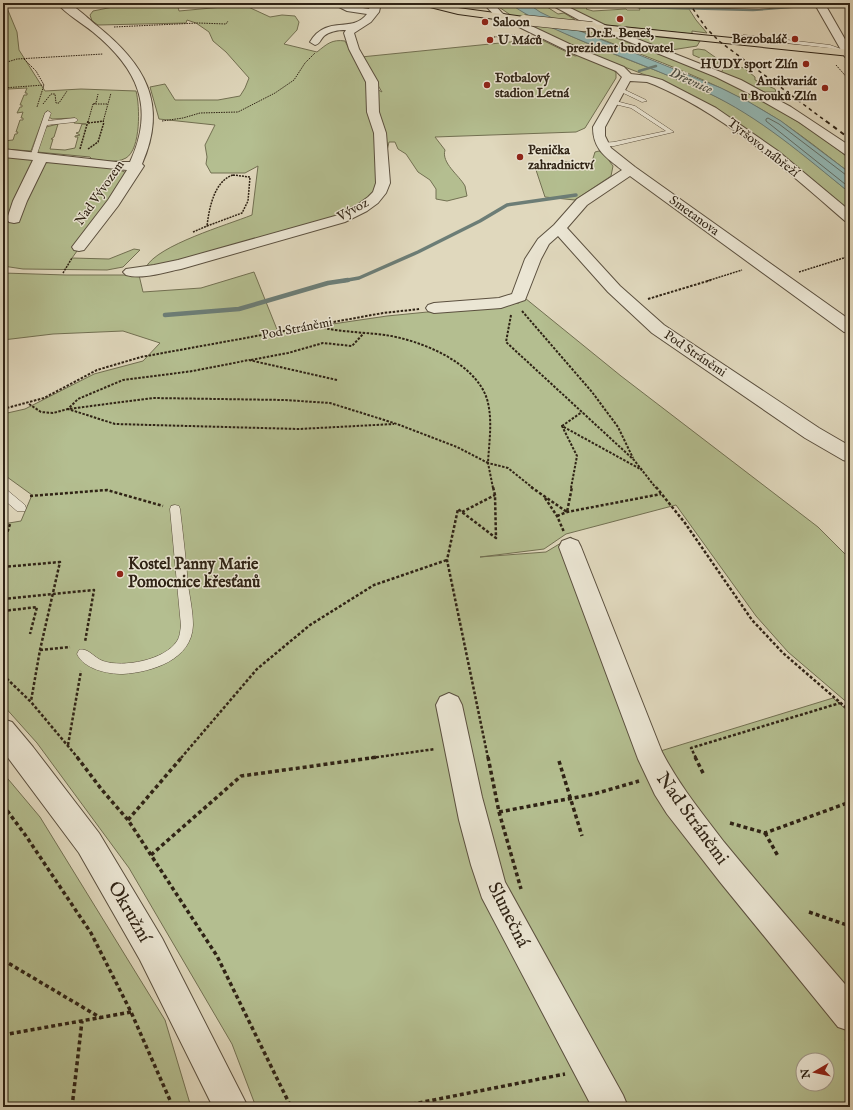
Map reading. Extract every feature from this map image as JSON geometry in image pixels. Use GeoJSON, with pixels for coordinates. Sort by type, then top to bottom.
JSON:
{"type":"FeatureCollection","features":[{"type":"Feature","properties":{"kind":"main road"},"geometry":{"type":"LineString","coordinates":[[425,3],[458,11],[507,19],[849,54]]}},
{"type":"Feature","properties":{"kind":"street","name":"Nad Vývozem"},"geometry":{"type":"LineString","coordinates":[[62,3],[79,11],[134,68],[142,83],[146,95],[148,110],[147,128],[143,147],[136,166],[108,210],[79,247]]}},
{"type":"Feature","properties":{"kind":"street"},"geometry":{"type":"LineString","coordinates":[[336,3],[350,9],[375,7]]}},
{"type":"Feature","properties":{"kind":"street"},"geometry":{"type":"LineString","coordinates":[[396,3],[412,3]]}},
{"type":"Feature","properties":{"kind":"street"},"geometry":{"type":"LineString","coordinates":[[488,3],[499,14],[507,19]]}},
{"type":"Feature","properties":{"kind":"street"},"geometry":{"type":"LineString","coordinates":[[553,3],[595,27],[720,75],[750,89],[817,128],[850,152]]}},
{"type":"Feature","properties":{"kind":"street"},"geometry":{"type":"LineString","coordinates":[[819,4],[849,54]]}},
{"type":"Feature","properties":{"kind":"street"},"geometry":{"type":"LineString","coordinates":[[316,41],[325,31],[353,27],[365,22],[375,7]]}},
{"type":"Feature","properties":{"kind":"street"},"geometry":{"type":"LineString","coordinates":[[522,20],[520,22],[522,25],[576,51],[620,69],[625,73],[627,77],[619,88],[599,127],[599,136],[602,145]]}},
{"type":"Feature","properties":{"kind":"street"},"geometry":{"type":"LineString","coordinates":[[831,24],[844,25]]}},
{"type":"Feature","properties":{"kind":"street","name":"Vývoz"},"geometry":{"type":"LineString","coordinates":[[131,272],[154,270],[181,264],[340,219],[362,208],[379,194],[383,184],[380,133],[373,112],[372,82],[354,48],[350,37],[349,33],[353,27]]}},
{"type":"Feature","properties":{"kind":"street","name":"Tyršovo nábřeží"},"geometry":{"type":"LineString","coordinates":[[627,77],[647,79],[662,84],[729,121],[754,138],[850,218]]}},
{"type":"Feature","properties":{"kind":"street","name":"Smetanova"},"geometry":{"type":"LineString","coordinates":[[602,145],[611,156],[850,328]]}},
{"type":"Feature","properties":{"kind":"street"},"geometry":{"type":"LineString","coordinates":[[3,153],[116,166],[136,166]]}},
{"type":"Feature","properties":{"kind":"street"},"geometry":{"type":"LineString","coordinates":[[14,218],[20,201],[39,161],[38,157]]}},
{"type":"Feature","properties":{"kind":"street"},"geometry":{"type":"LineString","coordinates":[[434,308],[501,303],[519,297],[533,260],[543,242],[559,228],[582,202],[630,170]]}},
{"type":"Feature","properties":{"kind":"street","name":"Pod Stráněmi"},"geometry":{"type":"LineString","coordinates":[[559,228],[614,289],[665,333],[812,433],[850,455]]}},
{"type":"Feature","properties":{"kind":"street","name":"Nad Stráněmi"},"geometry":{"type":"LineString","coordinates":[[570,547],[651,759],[665,786],[730,872],[850,1015]]}},
{"type":"Feature","properties":{"kind":"street","name":"Slunečná"},"geometry":{"type":"LineString","coordinates":[[449,705],[478,842],[492,888],[611,1107]]}},
{"type":"Feature","properties":{"kind":"street","name":"Okružní"},"geometry":{"type":"LineString","coordinates":[[3,731],[24,756],[89,843],[151,949],[231,1107]]}},
{"type":"Feature","properties":{"kind":"lane"},"geometry":{"type":"LineString","coordinates":[[700,3],[702,6],[729,8],[784,7],[819,4]]}},
{"type":"Feature","properties":{"kind":"lane"},"geometry":{"type":"LineString","coordinates":[[744,37],[830,47],[849,54]]}},
{"type":"Feature","properties":{"kind":"lane"},"geometry":{"type":"LineString","coordinates":[[619,88],[644,102]]}},
{"type":"Feature","properties":{"kind":"lane"},"geometry":{"type":"LineString","coordinates":[[602,145],[614,144],[671,132],[633,107],[612,102]]}},
{"type":"Feature","properties":{"kind":"lane"},"geometry":{"type":"LineString","coordinates":[[38,157],[48,113]]}},
{"type":"Feature","properties":{"kind":"lane"},"geometry":{"type":"LineString","coordinates":[[45,122],[75,120]]}},
{"type":"Feature","properties":{"kind":"lane"},"geometry":{"type":"LineString","coordinates":[[6,495],[21,508]]}},
{"type":"Feature","properties":{"kind":"lane"},"geometry":{"type":"LineString","coordinates":[[84,650],[99,664],[115,668],[143,666],[171,656],[183,643],[187,626],[175,509]]}},
{"type":"Feature","properties":{"kind":"path"},"geometry":{"type":"LineString","coordinates":[[3,15],[6,15],[3,20]]}},
{"type":"Feature","properties":{"kind":"path"},"geometry":{"type":"LineString","coordinates":[[95,29],[130,25],[226,24],[228,21]]}},
{"type":"Feature","properties":{"kind":"path"},"geometry":{"type":"LineString","coordinates":[[147,128],[162,120],[183,118],[200,113],[238,112],[275,93],[294,80],[305,63],[319,48],[320,42],[316,41]]}},
{"type":"Feature","properties":{"kind":"path"},"geometry":{"type":"LineString","coordinates":[[3,63],[11,60],[99,54]]}},
{"type":"Feature","properties":{"kind":"path"},"geometry":{"type":"LineString","coordinates":[[3,55],[5,56],[3,63]]}},
{"type":"Feature","properties":{"kind":"path"},"geometry":{"type":"LineString","coordinates":[[23,59],[36,71],[44,86],[35,112]]}},
{"type":"Feature","properties":{"kind":"path"},"geometry":{"type":"LineString","coordinates":[[3,88],[44,86]]}},
{"type":"Feature","properties":{"kind":"path"},"geometry":{"type":"LineString","coordinates":[[37,106],[41,106],[51,94],[55,94],[56,103],[59,103],[67,91]]}},
{"type":"Feature","properties":{"kind":"path"},"geometry":{"type":"LineString","coordinates":[[84,152],[98,142],[111,93]]}},
{"type":"Feature","properties":{"kind":"path"},"geometry":{"type":"LineString","coordinates":[[79,153],[93,104],[96,103],[98,94]]}},
{"type":"Feature","properties":{"kind":"path"},"geometry":{"type":"LineString","coordinates":[[93,104],[108,104]]}},
{"type":"Feature","properties":{"kind":"path"},"geometry":{"type":"LineString","coordinates":[[88,123],[104,122]]}},
{"type":"Feature","properties":{"kind":"path"},"geometry":{"type":"LineString","coordinates":[[193,232],[242,213],[248,201],[250,177],[240,174],[228,176],[221,183],[208,214],[207,226]]}},
{"type":"Feature","properties":{"kind":"path"},"geometry":{"type":"LineString","coordinates":[[779,278],[850,256]]}},
{"type":"Feature","properties":{"kind":"path"},"geometry":{"type":"LineString","coordinates":[[632,304],[760,264]]}},
{"type":"Feature","properties":{"kind":"path"},"geometry":{"type":"LineString","coordinates":[[515,298],[506,342],[634,460],[685,523],[752,620],[783,653],[850,711]]}},
{"type":"Feature","properties":{"kind":"path"},"geometry":{"type":"LineString","coordinates":[[515,298],[524,315],[592,392],[618,427],[634,460]]}},
{"type":"Feature","properties":{"kind":"path","name":"Pod Stráněmi"},"geometry":{"type":"LineString","coordinates":[[3,409],[29,404],[44,398],[97,370],[113,364],[181,349],[275,334],[383,313],[434,308]]}},
{"type":"Feature","properties":{"kind":"path"},"geometry":{"type":"LineString","coordinates":[[315,326],[327,330],[387,336],[412,342],[468,369],[483,390],[490,416],[488,463],[495,495],[496,538],[458,509],[447,560],[499,812],[594,794],[626,785]]}},
{"type":"Feature","properties":{"kind":"path"},"geometry":{"type":"LineString","coordinates":[[68,409],[78,399],[123,380],[193,371],[288,353],[323,344],[352,346],[364,333]]}},
{"type":"Feature","properties":{"kind":"path"},"geometry":{"type":"LineString","coordinates":[[249,360],[337,380]]}},
{"type":"Feature","properties":{"kind":"path"},"geometry":{"type":"LineString","coordinates":[[29,404],[41,412],[53,413],[68,409],[153,398],[284,400],[330,403],[397,424],[457,447],[488,463],[508,468],[543,496],[567,512]]}},
{"type":"Feature","properties":{"kind":"path"},"geometry":{"type":"LineString","coordinates":[[68,409],[115,424],[299,429],[397,424]]}},
{"type":"Feature","properties":{"kind":"path"},"geometry":{"type":"LineString","coordinates":[[562,426],[582,412]]}},
{"type":"Feature","properties":{"kind":"path"},"geometry":{"type":"LineString","coordinates":[[562,426],[642,470]]}},
{"type":"Feature","properties":{"kind":"path"},"geometry":{"type":"LineString","coordinates":[[562,426],[577,456],[567,512]]}},
{"type":"Feature","properties":{"kind":"path"},"geometry":{"type":"LineString","coordinates":[[6,495],[107,490],[175,509]]}},
{"type":"Feature","properties":{"kind":"path"},"geometry":{"type":"LineString","coordinates":[[557,516],[567,512],[662,494]]}},
{"type":"Feature","properties":{"kind":"path"},"geometry":{"type":"LineString","coordinates":[[462,512],[495,495]]}},
{"type":"Feature","properties":{"kind":"path"},"geometry":{"type":"LineString","coordinates":[[543,496],[557,516],[570,547]]}},
{"type":"Feature","properties":{"kind":"path"},"geometry":{"type":"LineString","coordinates":[[3,546],[10,524]]}},
{"type":"Feature","properties":{"kind":"path"},"geometry":{"type":"LineString","coordinates":[[128,820],[258,669],[310,625],[374,586],[447,560]]}},
{"type":"Feature","properties":{"kind":"path"},"geometry":{"type":"LineString","coordinates":[[3,567],[60,562],[40,650],[31,702]]}},
{"type":"Feature","properties":{"kind":"path"},"geometry":{"type":"LineString","coordinates":[[3,599],[94,590],[68,745]]}},
{"type":"Feature","properties":{"kind":"path"},"geometry":{"type":"LineString","coordinates":[[3,611],[37,607],[30,634]]}},
{"type":"Feature","properties":{"kind":"path"},"geometry":{"type":"LineString","coordinates":[[40,650],[84,650]]}},
{"type":"Feature","properties":{"kind":"path"},"geometry":{"type":"LineString","coordinates":[[3,675],[31,702],[68,745],[102,790],[128,820],[218,956],[291,1107]]}},
{"type":"Feature","properties":{"kind":"path"},"geometry":{"type":"LineString","coordinates":[[704,775],[691,748],[841,703]]}},
{"type":"Feature","properties":{"kind":"path"},"geometry":{"type":"LineString","coordinates":[[151,855],[241,776],[396,753],[457,746]]}},
{"type":"Feature","properties":{"kind":"path"},"geometry":{"type":"LineString","coordinates":[[559,761],[582,836]]}},
{"type":"Feature","properties":{"kind":"path"},"geometry":{"type":"LineString","coordinates":[[730,823],[765,834],[850,802]]}},
{"type":"Feature","properties":{"kind":"path"},"geometry":{"type":"LineString","coordinates":[[3,805],[26,836],[90,933],[131,1012],[173,1107]]}},
{"type":"Feature","properties":{"kind":"path"},"geometry":{"type":"LineString","coordinates":[[765,834],[778,856]]}},
{"type":"Feature","properties":{"kind":"path"},"geometry":{"type":"LineString","coordinates":[[809,912],[850,927]]}},
{"type":"Feature","properties":{"kind":"path"},"geometry":{"type":"LineString","coordinates":[[3,960],[102,1018]]}},
{"type":"Feature","properties":{"kind":"path"},"geometry":{"type":"LineString","coordinates":[[3,1035],[131,1012]]}},
{"type":"Feature","properties":{"kind":"path"},"geometry":{"type":"LineString","coordinates":[[72,1107],[82,1021]]}},
{"type":"Feature","properties":{"kind":"path"},"geometry":{"type":"LineString","coordinates":[[398,1107],[410,1106],[590,1069]]}},
{"type":"Feature","properties":{"kind":"green space"},"geometry":{"type":"Polygon","coordinates":[[[133,3],[177,3],[179,11],[244,5],[270,17],[282,15],[295,16],[299,22],[297,30],[284,44],[317,52],[333,41],[345,41],[367,84],[382,92],[361,57],[540,39],[575,56],[580,55],[614,70],[616,73],[616,78],[585,128],[576,132],[435,137],[445,150],[444,155],[451,169],[465,186],[467,196],[447,201],[436,199],[436,189],[430,180],[418,172],[406,154],[398,149],[395,142],[389,142],[379,186],[369,199],[347,213],[179,262],[146,267],[153,259],[164,251],[194,236],[252,215],[258,166],[245,173],[211,173],[206,164],[207,157],[205,145],[215,125],[159,119],[150,87],[165,84],[175,100],[218,100],[240,96],[249,78],[226,52],[213,41],[209,32],[196,23],[187,20],[186,23],[98,25],[92,21],[90,15],[93,11],[133,3]]]}},
{"type":"Feature","properties":{"kind":"green space"},"geometry":{"type":"Polygon","coordinates":[[[493,3],[541,3],[558,14],[564,13],[575,21],[512,16],[493,3]]]}},
{"type":"Feature","properties":{"kind":"green space"},"geometry":{"type":"Polygon","coordinates":[[[556,3],[581,4],[583,7],[588,7],[586,9],[593,11],[626,9],[640,10],[639,8],[689,9],[707,33],[692,31],[692,34],[604,25],[556,3]]]}},
{"type":"Feature","properties":{"kind":"green space"},"geometry":{"type":"Polygon","coordinates":[[[3,7],[7,8],[17,32],[19,50],[45,91],[81,89],[136,91],[139,116],[137,137],[131,153],[126,158],[118,161],[109,161],[92,159],[90,157],[37,152],[46,127],[58,124],[54,137],[51,139],[53,139],[50,149],[65,150],[75,148],[78,137],[75,136],[80,135],[76,133],[79,132],[82,124],[86,124],[74,123],[75,118],[52,119],[49,117],[50,112],[45,113],[31,151],[3,149],[3,141],[13,140],[15,134],[18,132],[16,132],[20,120],[23,120],[23,118],[21,118],[23,112],[17,113],[20,107],[22,107],[22,105],[20,105],[24,95],[27,95],[27,93],[25,93],[27,88],[8,89],[6,94],[3,94],[3,7]]]}},
{"type":"Feature","properties":{"kind":"green space"},"geometry":{"type":"Polygon","coordinates":[[[529,24],[548,25],[594,46],[712,94],[734,106],[779,136],[850,193],[850,212],[765,143],[648,76],[583,51],[528,27],[529,24]]]}},
{"type":"Feature","properties":{"kind":"green space"},"geometry":{"type":"Polygon","coordinates":[[[575,29],[596,31],[617,37],[616,38],[707,73],[745,91],[799,122],[850,159],[850,173],[788,126],[762,109],[706,81],[575,29]]]}},
{"type":"Feature","properties":{"kind":"green space"},"geometry":{"type":"Polygon","coordinates":[[[638,35],[700,41],[697,46],[665,51],[635,40],[635,37],[638,35]]]}},
{"type":"Feature","properties":{"kind":"green space"},"geometry":{"type":"Polygon","coordinates":[[[693,50],[705,50],[722,62],[714,64],[693,55],[693,50]]]}},
{"type":"Feature","properties":{"kind":"green space"},"geometry":{"type":"Polygon","coordinates":[[[731,65],[744,68],[755,77],[755,80],[775,89],[776,92],[761,92],[721,73],[723,69],[731,65]]]}},
{"type":"Feature","properties":{"kind":"green space"},"geometry":{"type":"Polygon","coordinates":[[[599,151],[604,154],[613,166],[611,176],[575,200],[545,197],[535,167],[557,170],[562,161],[591,165],[595,152],[599,151]]]}},
{"type":"Feature","properties":{"kind":"green space"},"geometry":{"type":"Polygon","coordinates":[[[3,156],[117,169],[127,173],[131,176],[72,258],[109,259],[134,249],[140,250],[123,267],[107,270],[23,269],[3,266],[3,156]]]}},
{"type":"Feature","properties":{"kind":"green space"},"geometry":{"type":"Polygon","coordinates":[[[254,272],[278,332],[387,316],[519,303],[520,294],[621,376],[818,527],[850,559],[850,705],[788,652],[756,616],[676,505],[566,534],[544,549],[480,557],[546,552],[571,537],[654,753],[833,698],[850,713],[850,1107],[256,1107],[232,1044],[129,868],[37,743],[3,705],[3,524],[21,521],[32,495],[3,474],[3,414],[25,409],[94,374],[143,361],[160,343],[123,331],[53,334],[3,340],[3,273],[139,275],[143,292],[201,288],[254,272]]]}},
{"type":"Feature","properties":{"kind":"green space"},"geometry":{"type":"Polygon","coordinates":[[[3,773],[40,817],[165,1020],[191,1107],[3,1107],[3,773]]]}},
{"type":"Feature","properties":{"kind":"water","name":"Dřevnice"},"geometry":{"type":"Polygon","coordinates":[[[509,3],[527,3],[540,12],[575,29],[721,88],[749,102],[781,121],[850,173],[850,193],[781,138],[745,113],[726,102],[680,80],[553,28],[531,17],[509,3]]]}},
{"type":"Feature","properties":{"kind":"waterway"},"geometry":{"type":"LineString","coordinates":[[638,7],[753,10],[841,3]]}},
{"type":"Feature","properties":{"kind":"waterway"},"geometry":{"type":"LineString","coordinates":[[639,71],[656,66]]}},
{"type":"Feature","properties":{"kind":"waterway"},"geometry":{"type":"LineString","coordinates":[[346,280],[359,278],[418,252],[480,221],[507,205],[576,195]]}},
{"type":"Feature","properties":{"kind":"waterway"},"geometry":{"type":"LineString","coordinates":[[165,315],[239,309],[328,283],[346,280]]}},
{"type":"Feature","properties":{"kind":"railway"},"geometry":{"type":"LineString","coordinates":[[689,3],[706,28],[719,41],[827,122]]}},
{"type":"Feature","properties":{"kind":"railway"},"geometry":{"type":"LineString","coordinates":[[826,121],[850,139]]}},
{"type":"Feature","properties":{"kind":"place","name":"Dr.E. Beneš, prezident budovatel"},"geometry":{"type":"Point","coordinates":[620,19]}},
{"type":"Feature","properties":{"kind":"place","name":"Saloon"},"geometry":{"type":"Point","coordinates":[485,22]}},
{"type":"Feature","properties":{"kind":"place","name":"Bezobaláč"},"geometry":{"type":"Point","coordinates":[795,39]}},
{"type":"Feature","properties":{"kind":"place","name":"U Máců"},"geometry":{"type":"Point","coordinates":[490,40]}},
{"type":"Feature","properties":{"kind":"place","name":"HUDY sport Zlín"},"geometry":{"type":"Point","coordinates":[806,64]}},
{"type":"Feature","properties":{"kind":"place","name":"Fotbalový stadion Letná"},"geometry":{"type":"Point","coordinates":[487,85]}},
{"type":"Feature","properties":{"kind":"place","name":"Antikvariát u Brouků Zlín"},"geometry":{"type":"Point","coordinates":[825,88]}},
{"type":"Feature","properties":{"kind":"place","name":"Penička zahradnictví"},"geometry":{"type":"Point","coordinates":[520,157]}},
{"type":"Feature","properties":{"kind":"place","name":"Kostel Panny Marie Pomocnice křesťanů"},"geometry":{"type":"Point","coordinates":[120,574]}}]}
